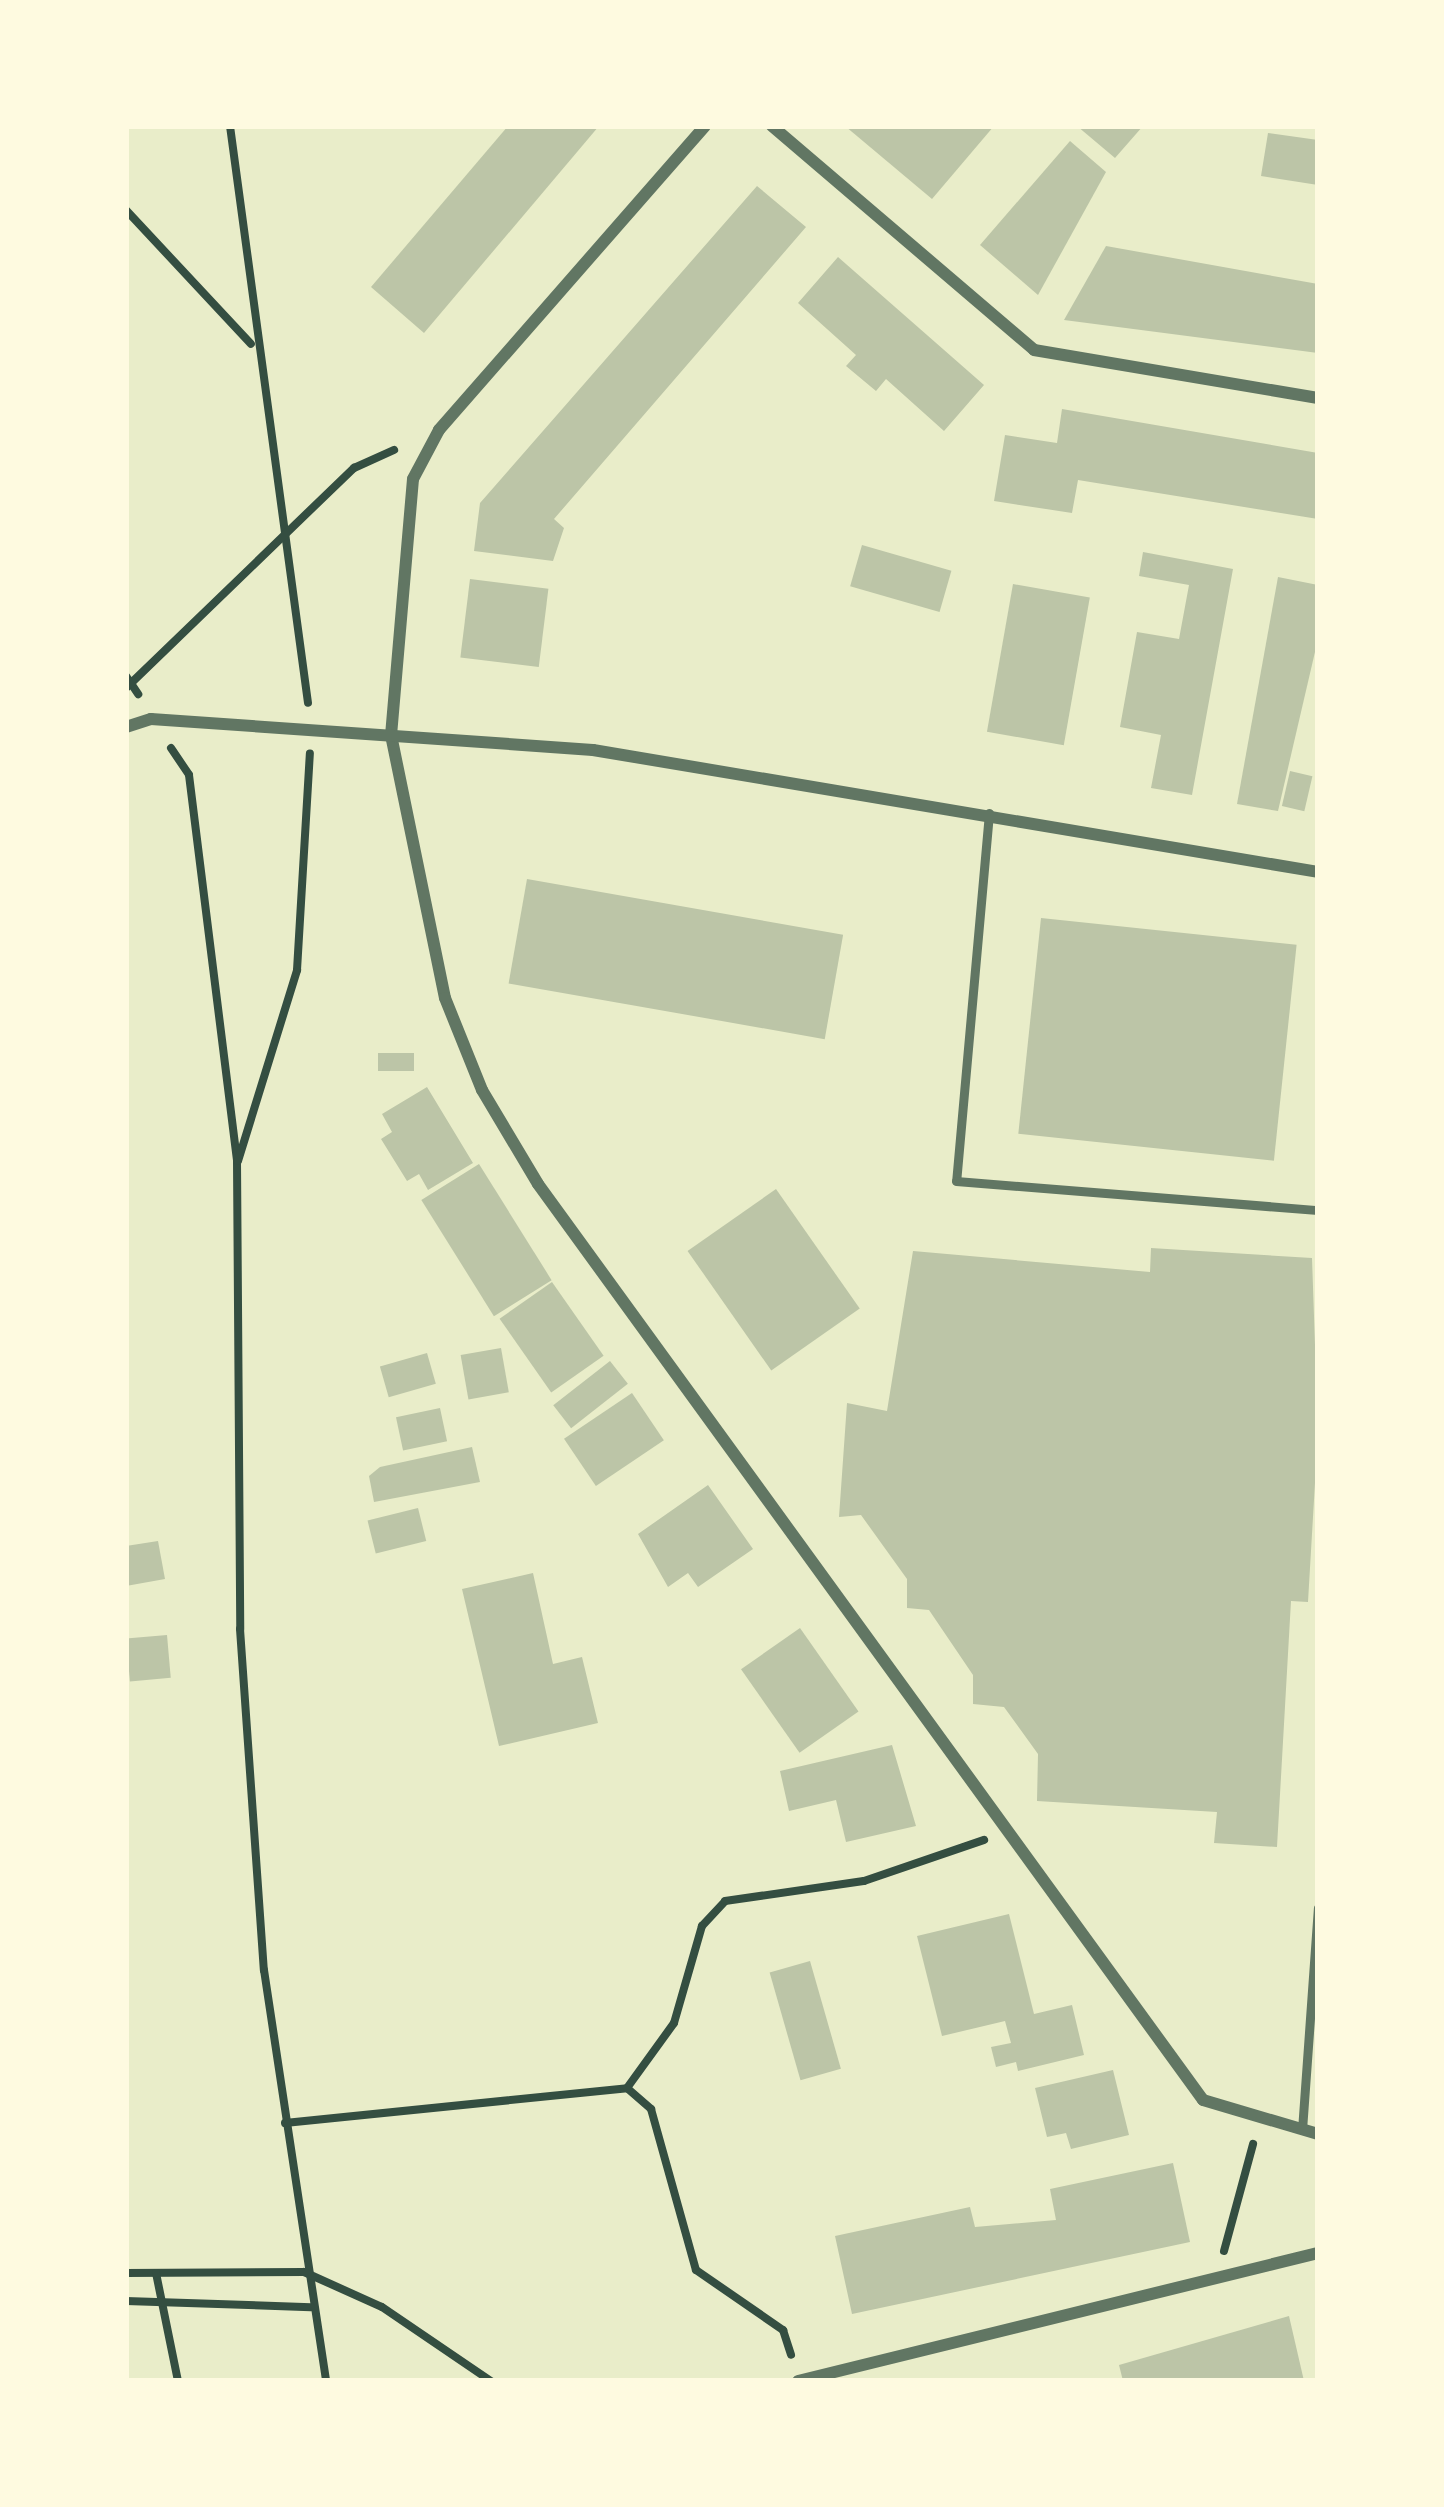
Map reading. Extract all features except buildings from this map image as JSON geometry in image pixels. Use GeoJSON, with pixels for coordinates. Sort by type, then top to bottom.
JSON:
{"type":"FeatureCollection","features":[{"type":"Feature","properties":{"kind":"street"},"geometry":{"type":"LineString","coordinates":[[705,126],[439,430],[412,479],[403,538],[392,735],[445,998],[482,1090],[538,1184],[1203,2100],[1318,2134]]}},
{"type":"Feature","properties":{"kind":"street"},"geometry":{"type":"LineString","coordinates":[[772,126],[1034,350],[1318,398]]}},
{"type":"Feature","properties":{"kind":"street"},"geometry":{"type":"LineString","coordinates":[[126,727],[151,719],[593,750],[1318,872]]}},
{"type":"Feature","properties":{"kind":"street"},"geometry":{"type":"LineString","coordinates":[[798,2380],[1318,2253]]}},
{"type":"Feature","properties":{"kind":"lane"},"geometry":{"type":"LineString","coordinates":[[989,814],[956,1181],[1318,1210]]}},
{"type":"Feature","properties":{"kind":"lane"},"geometry":{"type":"LineString","coordinates":[[1302,2130],[1318,1908]]}},
{"type":"Feature","properties":{"kind":"path"},"geometry":{"type":"LineString","coordinates":[[126,211],[251,344],[230,126]]}},
{"type":"Feature","properties":{"kind":"path"},"geometry":{"type":"LineString","coordinates":[[126,688],[354,468],[439,430]]}},
{"type":"Feature","properties":{"kind":"path"},"geometry":{"type":"LineString","coordinates":[[151,719],[189,775],[237,1162],[240,1629],[285,2123],[304,2272],[326,2381]]}},
{"type":"Feature","properties":{"kind":"path"},"geometry":{"type":"LineString","coordinates":[[627,2088],[674,2023],[702,1926],[724,1901],[933,1863],[1006,1826]]}},
{"type":"Feature","properties":{"kind":"path"},"geometry":{"type":"LineString","coordinates":[[285,2123],[627,2088],[651,2109],[696,2270],[783,2330],[798,2380]]}},
{"type":"Feature","properties":{"kind":"path"},"geometry":{"type":"LineString","coordinates":[[1218,2277],[1265,2121]]}},
{"type":"Feature","properties":{"kind":"path"},"geometry":{"type":"LineString","coordinates":[[126,2273],[304,2272],[382,2308],[491,2381]]}},
{"type":"Feature","properties":{"kind":"path"},"geometry":{"type":"LineString","coordinates":[[156,2273],[178,2381]]}},
{"type":"Feature","properties":{"kind":"path"},"geometry":{"type":"LineString","coordinates":[[126,2301],[311,2307]]}}]}
